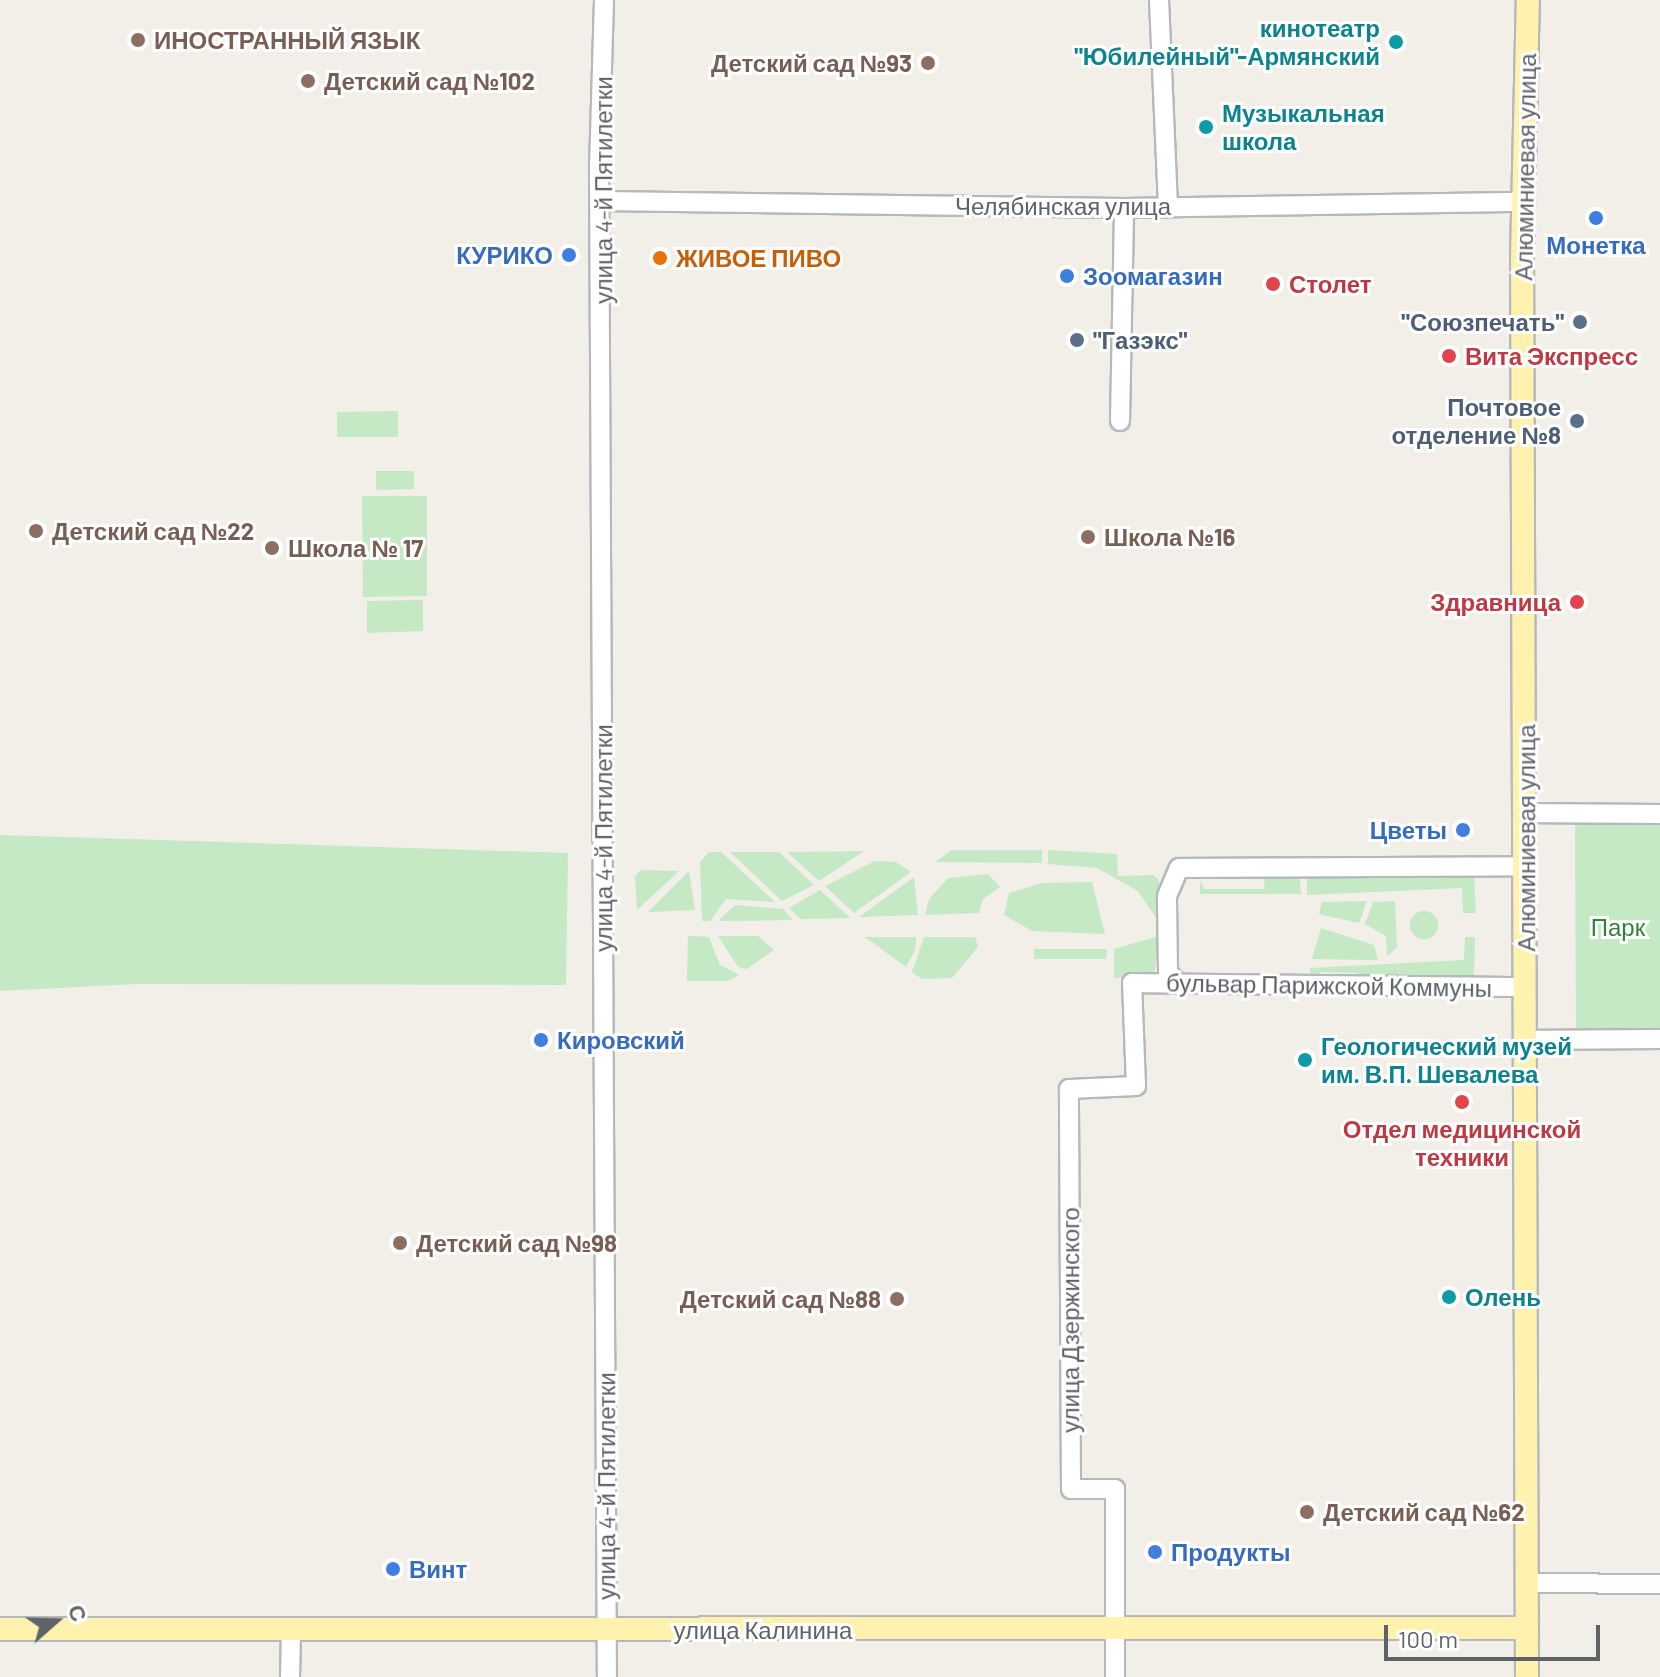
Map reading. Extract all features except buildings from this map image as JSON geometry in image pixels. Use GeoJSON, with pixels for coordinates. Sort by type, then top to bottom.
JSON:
{"type":"FeatureCollection","features":[{"type":"Feature","properties":{"kind":"main road","name":"Алюминиевая улица"},"geometry":{"type":"LineString","coordinates":[[1527,1677],[1525,202],[1528,0]]}},
{"type":"Feature","properties":{"kind":"main road","name":"улица Калинина"},"geometry":{"type":"LineString","coordinates":[[0,1629],[1527,1628]]}},
{"type":"Feature","properties":{"kind":"street","name":"улица 4-й Пятилетки"},"geometry":{"type":"LineString","coordinates":[[604,0],[607,1677]]}},
{"type":"Feature","properties":{"kind":"street"},"geometry":{"type":"LineString","coordinates":[[1159,0],[1168,206]]}},
{"type":"Feature","properties":{"kind":"street","name":"Челябинская улица"},"geometry":{"type":"LineString","coordinates":[[602,201],[1124,208],[1525,202]]}},
{"type":"Feature","properties":{"kind":"street"},"geometry":{"type":"LineString","coordinates":[[1120,421],[1124,208]]}},
{"type":"Feature","properties":{"kind":"street"},"geometry":{"type":"LineString","coordinates":[[1527,813],[1660,814]]}},
{"type":"Feature","properties":{"kind":"street"},"geometry":{"type":"LineString","coordinates":[[1177,983],[1168,972],[1167,896],[1179,868],[1527,866]]}},
{"type":"Feature","properties":{"kind":"street","name":"бульвар Парижской Коммуны"},"geometry":{"type":"LineString","coordinates":[[1132,983],[1526,987]]}},
{"type":"Feature","properties":{"kind":"street","name":"улица Дзержинского"},"geometry":{"type":"LineString","coordinates":[[1115,1677],[1115,1489],[1071,1489],[1069,1089],[1136,1086],[1132,983]]}},
{"type":"Feature","properties":{"kind":"street"},"geometry":{"type":"LineString","coordinates":[[1527,1040],[1660,1039]]}},
{"type":"Feature","properties":{"kind":"street"},"geometry":{"type":"LineString","coordinates":[[1525,1583],[1660,1584]]}},
{"type":"Feature","properties":{"kind":"street"},"geometry":{"type":"LineString","coordinates":[[290,1677],[291,1630]]}},
{"type":"Feature","properties":{"kind":"green space"},"geometry":{"type":"Polygon","coordinates":[[[398,411],[398,437],[337,437],[337,412],[398,411]]]}},
{"type":"Feature","properties":{"kind":"green space"},"geometry":{"type":"Polygon","coordinates":[[[376,471],[414,471],[414,489],[376,490],[376,471]]]}},
{"type":"Feature","properties":{"kind":"green space"},"geometry":{"type":"Polygon","coordinates":[[[362,496],[427,496],[427,596],[363,597],[362,496]]]}},
{"type":"Feature","properties":{"kind":"green space"},"geometry":{"type":"Polygon","coordinates":[[[423,600],[423,631],[367,633],[367,601],[423,600]]]}},
{"type":"Feature","properties":{"kind":"green space","name":"Парк"},"geometry":{"type":"Polygon","coordinates":[[[1660,823],[1660,1030],[1576,1031],[1575,824],[1660,823]]]}},
{"type":"Feature","properties":{"kind":"green space"},"geometry":{"type":"Polygon","coordinates":[[[0,835],[568,853],[566,985],[137,984],[0,991],[0,835]]]}},
{"type":"Feature","properties":{"kind":"green space"},"geometry":{"type":"Polygon","coordinates":[[[952,850],[1042,850],[1042,863],[935,862],[952,850]]]}},
{"type":"Feature","properties":{"kind":"green space"},"geometry":{"type":"Polygon","coordinates":[[[1048,850],[1117,854],[1118,876],[1153,875],[1159,880],[1160,924],[1138,891],[1097,868],[1048,864],[1048,850]]]}},
{"type":"Feature","properties":{"kind":"green space"},"geometry":{"type":"Polygon","coordinates":[[[864,851],[819,881],[787,852],[864,851]]]}},
{"type":"Feature","properties":{"kind":"green space"},"geometry":{"type":"Polygon","coordinates":[[[709,852],[721,852],[775,902],[726,899],[710,921],[702,921],[700,862],[709,852]]]}},
{"type":"Feature","properties":{"kind":"green space"},"geometry":{"type":"Polygon","coordinates":[[[730,852],[779,852],[814,885],[782,901],[730,852]]]}},
{"type":"Feature","properties":{"kind":"green space"},"geometry":{"type":"Polygon","coordinates":[[[875,861],[896,862],[911,872],[854,913],[825,886],[875,861]]]}},
{"type":"Feature","properties":{"kind":"green space"},"geometry":{"type":"Polygon","coordinates":[[[641,870],[679,871],[637,910],[635,876],[641,870]]]}},
{"type":"Feature","properties":{"kind":"green space"},"geometry":{"type":"Polygon","coordinates":[[[689,871],[695,910],[648,912],[689,871]]]}},
{"type":"Feature","properties":{"kind":"green space"},"geometry":{"type":"Polygon","coordinates":[[[1474,873],[1476,913],[1463,913],[1462,888],[1307,895],[1307,878],[1474,873]]]}},
{"type":"Feature","properties":{"kind":"green space"},"geometry":{"type":"Polygon","coordinates":[[[988,874],[1000,887],[983,899],[979,913],[925,915],[929,899],[948,878],[988,874]]]}},
{"type":"Feature","properties":{"kind":"green space"},"geometry":{"type":"Polygon","coordinates":[[[914,877],[918,915],[859,917],[914,877]]]}},
{"type":"Feature","properties":{"kind":"green space"},"geometry":{"type":"Polygon","coordinates":[[[1265,877],[1300,877],[1301,894],[1200,894],[1200,880],[1204,889],[1264,889],[1265,877]]]}},
{"type":"Feature","properties":{"kind":"green space"},"geometry":{"type":"Polygon","coordinates":[[[1092,882],[1105,934],[1032,931],[1004,915],[1009,893],[1042,883],[1092,882]]]}},
{"type":"Feature","properties":{"kind":"green space"},"geometry":{"type":"Polygon","coordinates":[[[820,890],[850,918],[801,919],[789,908],[820,890]]]}},
{"type":"Feature","properties":{"kind":"green space"},"geometry":{"type":"Polygon","coordinates":[[[1367,901],[1359,923],[1319,914],[1322,902],[1367,901]]]}},
{"type":"Feature","properties":{"kind":"green space"},"geometry":{"type":"Polygon","coordinates":[[[1395,901],[1397,948],[1387,956],[1386,936],[1365,924],[1373,902],[1395,901]]]}},
{"type":"Feature","properties":{"kind":"green space"},"geometry":{"type":"Polygon","coordinates":[[[735,905],[783,909],[793,920],[718,921],[735,905]]]}},
{"type":"Feature","properties":{"kind":"green space"},"geometry":{"type":"Polygon","coordinates":[[[1424,911],[1434,915],[1438,925],[1434,935],[1424,939],[1414,935],[1410,925],[1414,915],[1424,911]]]}},
{"type":"Feature","properties":{"kind":"green space"},"geometry":{"type":"Polygon","coordinates":[[[1321,928],[1374,945],[1378,960],[1312,959],[1321,928]]]}},
{"type":"Feature","properties":{"kind":"green space"},"geometry":{"type":"Polygon","coordinates":[[[688,936],[709,937],[720,965],[739,975],[728,981],[687,981],[688,936]]]}},
{"type":"Feature","properties":{"kind":"green space"},"geometry":{"type":"Polygon","coordinates":[[[718,936],[758,936],[774,950],[747,969],[738,967],[718,936]]]}},
{"type":"Feature","properties":{"kind":"green space"},"geometry":{"type":"Polygon","coordinates":[[[1159,936],[1154,978],[1114,978],[1114,949],[1159,936]]]}},
{"type":"Feature","properties":{"kind":"green space"},"geometry":{"type":"Polygon","coordinates":[[[865,937],[916,937],[915,950],[906,967],[865,937]]]}},
{"type":"Feature","properties":{"kind":"green space"},"geometry":{"type":"Polygon","coordinates":[[[924,937],[975,937],[978,947],[952,978],[922,979],[912,972],[924,937]]]}},
{"type":"Feature","properties":{"kind":"green space"},"geometry":{"type":"Polygon","coordinates":[[[1465,937],[1475,937],[1474,977],[1360,981],[1357,973],[1321,972],[1319,980],[1310,981],[1310,968],[1464,960],[1465,937]]]}},
{"type":"Feature","properties":{"kind":"green space"},"geometry":{"type":"Polygon","coordinates":[[[1034,949],[1107,949],[1106,959],[1034,959],[1034,949]]]}},
{"type":"Feature","properties":{"kind":"place","name":"ИНОСТРАННЫЙ ЯЗЫК"},"geometry":{"type":"Point","coordinates":[138,40]}},
{"type":"Feature","properties":{"kind":"place","name":"кинотеатр \"Юбилейный\"-Армянский"},"geometry":{"type":"Point","coordinates":[1396,42]}},
{"type":"Feature","properties":{"kind":"place","name":"Детский сад №93"},"geometry":{"type":"Point","coordinates":[928,63]}},
{"type":"Feature","properties":{"kind":"place","name":"Детский сад №102"},"geometry":{"type":"Point","coordinates":[308,81]}},
{"type":"Feature","properties":{"kind":"place","name":"Музыкальная школа"},"geometry":{"type":"Point","coordinates":[1206,127]}},
{"type":"Feature","properties":{"kind":"place","name":"Монетка"},"geometry":{"type":"Point","coordinates":[1596,218]}},
{"type":"Feature","properties":{"kind":"place","name":"КУРИКО"},"geometry":{"type":"Point","coordinates":[569,255]}},
{"type":"Feature","properties":{"kind":"place","name":"ЖИВОЕ ПИВО"},"geometry":{"type":"Point","coordinates":[660,258]}},
{"type":"Feature","properties":{"kind":"place","name":"Зоомагазин"},"geometry":{"type":"Point","coordinates":[1067,276]}},
{"type":"Feature","properties":{"kind":"place","name":"Столет"},"geometry":{"type":"Point","coordinates":[1273,284]}},
{"type":"Feature","properties":{"kind":"place","name":"\"Союзпечать\""},"geometry":{"type":"Point","coordinates":[1580,322]}},
{"type":"Feature","properties":{"kind":"place","name":"\"Газэкс\""},"geometry":{"type":"Point","coordinates":[1077,340]}},
{"type":"Feature","properties":{"kind":"place","name":"Вита Экспресс"},"geometry":{"type":"Point","coordinates":[1449,356]}},
{"type":"Feature","properties":{"kind":"place","name":"Почтовое отделение №8"},"geometry":{"type":"Point","coordinates":[1577,421]}},
{"type":"Feature","properties":{"kind":"place","name":"Детский сад №22"},"geometry":{"type":"Point","coordinates":[36,531]}},
{"type":"Feature","properties":{"kind":"place","name":"Школа №16"},"geometry":{"type":"Point","coordinates":[1088,537]}},
{"type":"Feature","properties":{"kind":"place","name":"Школа № 17"},"geometry":{"type":"Point","coordinates":[272,548]}},
{"type":"Feature","properties":{"kind":"place","name":"Здравница"},"geometry":{"type":"Point","coordinates":[1577,602]}},
{"type":"Feature","properties":{"kind":"place","name":"Цветы"},"geometry":{"type":"Point","coordinates":[1463,830]}},
{"type":"Feature","properties":{"kind":"place","name":"Кировский"},"geometry":{"type":"Point","coordinates":[541,1040]}},
{"type":"Feature","properties":{"kind":"place","name":"Геологический музей им. В.П. Шевалева"},"geometry":{"type":"Point","coordinates":[1305,1060]}},
{"type":"Feature","properties":{"kind":"place","name":"Отдел медицинской техники"},"geometry":{"type":"Point","coordinates":[1462,1102]}},
{"type":"Feature","properties":{"kind":"place","name":"Детский сад №98"},"geometry":{"type":"Point","coordinates":[400,1243]}},
{"type":"Feature","properties":{"kind":"place","name":"Олень"},"geometry":{"type":"Point","coordinates":[1449,1297]}},
{"type":"Feature","properties":{"kind":"place","name":"Детский сад №88"},"geometry":{"type":"Point","coordinates":[897,1299]}},
{"type":"Feature","properties":{"kind":"place","name":"Детский сад №62"},"geometry":{"type":"Point","coordinates":[1307,1512]}},
{"type":"Feature","properties":{"kind":"place","name":"Продукты"},"geometry":{"type":"Point","coordinates":[1155,1552]}},
{"type":"Feature","properties":{"kind":"place","name":"Винт"},"geometry":{"type":"Point","coordinates":[393,1569]}}]}
